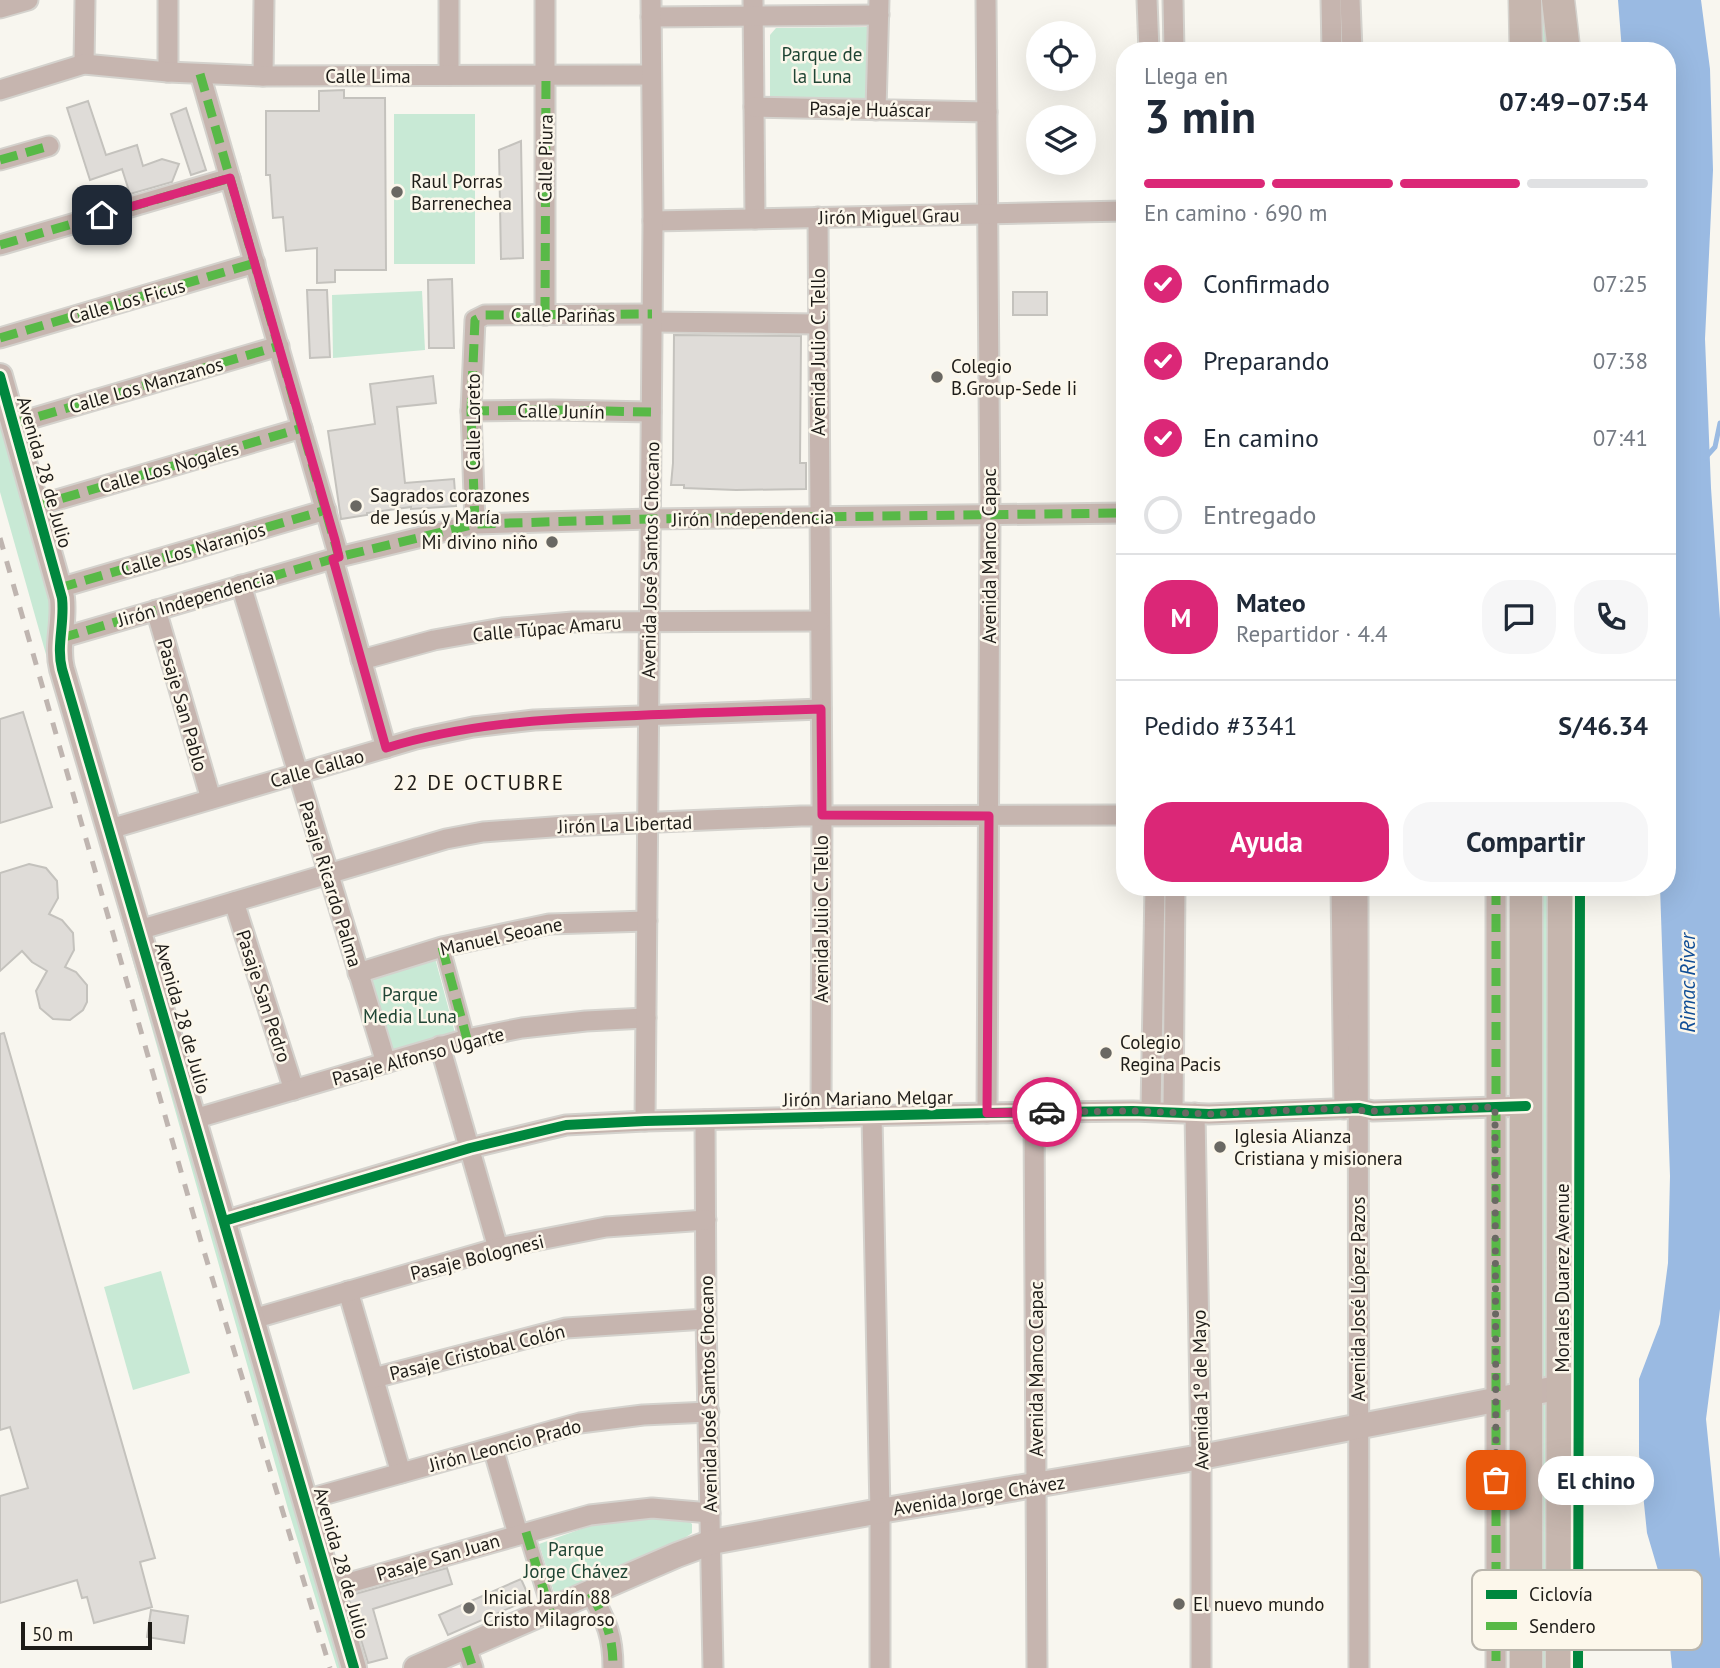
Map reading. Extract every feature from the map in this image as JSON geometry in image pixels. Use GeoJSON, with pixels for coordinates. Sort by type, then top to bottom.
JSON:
{"type":"FeatureCollection","features":[{"type":"Feature","properties":{"kind":"highway"},"geometry":{"type":"LineString","coordinates":[[1525,0],[1526,42]]}},
{"type":"Feature","properties":{"kind":"highway"},"geometry":{"type":"LineString","coordinates":[[1558,0],[1563,42]]}},
{"type":"Feature","properties":{"kind":"highway","name":"Morales Duarez Avenue"},"geometry":{"type":"LineString","coordinates":[[1521,1570],[1511,1396],[1511,1107],[1525,896]]}},
{"type":"Feature","properties":{"kind":"highway","name":"Morales Duarez Avenue"},"geometry":{"type":"LineString","coordinates":[[1562,1570],[1564,896]]}},
{"type":"Feature","properties":{"kind":"highway","name":"Morales Duarez Avenue"},"geometry":{"type":"LineString","coordinates":[[1525,1650],[1526,1668]]}},
{"type":"Feature","properties":{"kind":"highway","name":"Morales Duarez Avenue"},"geometry":{"type":"LineString","coordinates":[[1562,1650],[1562,1668]]}},
{"type":"Feature","properties":{"kind":"street"},"geometry":{"type":"LineString","coordinates":[[0,8],[28,0]]}},
{"type":"Feature","properties":{"kind":"street"},"geometry":{"type":"LineString","coordinates":[[0,90],[84,64],[85,0]]}},
{"type":"Feature","properties":{"kind":"street"},"geometry":{"type":"LineString","coordinates":[[167,72],[168,0]]}},
{"type":"Feature","properties":{"kind":"street"},"geometry":{"type":"LineString","coordinates":[[262,76],[264,0]]}},
{"type":"Feature","properties":{"kind":"street"},"geometry":{"type":"LineString","coordinates":[[449,0],[449,75]]}},
{"type":"Feature","properties":{"kind":"street","name":"Calle Piura"},"geometry":{"type":"LineString","coordinates":[[545,0],[545,315]]}},
{"type":"Feature","properties":{"kind":"street","name":"Avenida Manco Capac"},"geometry":{"type":"LineString","coordinates":[[986,0],[990,515],[987,1113]]}},
{"type":"Feature","properties":{"kind":"street"},"geometry":{"type":"LineString","coordinates":[[1147,0],[1149,42]]}},
{"type":"Feature","properties":{"kind":"street"},"geometry":{"type":"LineString","coordinates":[[1172,0],[1174,42]]}},
{"type":"Feature","properties":{"kind":"street"},"geometry":{"type":"LineString","coordinates":[[1331,0],[1332,42]]}},
{"type":"Feature","properties":{"kind":"street"},"geometry":{"type":"LineString","coordinates":[[1350,0],[1352,42]]}},
{"type":"Feature","properties":{"kind":"street"},"geometry":{"type":"LineString","coordinates":[[753,7],[755,219]]}},
{"type":"Feature","properties":{"kind":"street"},"geometry":{"type":"LineString","coordinates":[[651,8],[879,7],[876,110]]}},
{"type":"Feature","properties":{"kind":"street","name":"Avenida José Santos Chocano"},"geometry":{"type":"LineString","coordinates":[[645,1121],[653,221],[651,8]]}},
{"type":"Feature","properties":{"kind":"street","name":"Calle Lima"},"geometry":{"type":"LineString","coordinates":[[84,64],[167,72],[262,76],[651,75]]}},
{"type":"Feature","properties":{"kind":"street"},"geometry":{"type":"LineString","coordinates":[[200,74],[326,510],[361,660],[386,748]]}},
{"type":"Feature","properties":{"kind":"street","name":"Pasaje Huáscar"},"geometry":{"type":"LineString","coordinates":[[754,107],[987,112]]}},
{"type":"Feature","properties":{"kind":"street"},"geometry":{"type":"LineString","coordinates":[[0,160],[48,146]]}},
{"type":"Feature","properties":{"kind":"street"},"geometry":{"type":"LineString","coordinates":[[0,245],[230,178]]}},
{"type":"Feature","properties":{"kind":"street","name":"Jirón Miguel Grau"},"geometry":{"type":"LineString","coordinates":[[653,221],[1116,211]]}},
{"type":"Feature","properties":{"kind":"street","name":"Avenida Julio C. Tello"},"geometry":{"type":"LineString","coordinates":[[818,217],[821,1117]]}},
{"type":"Feature","properties":{"kind":"street","name":"Calle Los Ficus"},"geometry":{"type":"LineString","coordinates":[[0,338],[255,263]]}},
{"type":"Feature","properties":{"kind":"street","name":"Calle Pariñas"},"geometry":{"type":"LineString","coordinates":[[475,320],[485,315],[545,315],[817,324]]}},
{"type":"Feature","properties":{"kind":"street","name":"Calle Loreto"},"geometry":{"type":"LineString","coordinates":[[475,320],[471,411],[475,524]]}},
{"type":"Feature","properties":{"kind":"street","name":"Calle Los Manzanos"},"geometry":{"type":"LineString","coordinates":[[13,424],[279,346]]}},
{"type":"Feature","properties":{"kind":"street","name":"Avenida 28 de Julio"},"geometry":{"type":"LineString","coordinates":[[0,376],[59,588],[63,609],[59,659],[354,1668]]}},
{"type":"Feature","properties":{"kind":"street","name":"Calle Junín"},"geometry":{"type":"LineString","coordinates":[[471,411],[651,412]]}},
{"type":"Feature","properties":{"kind":"street","name":"Calle Los Nogales"},"geometry":{"type":"LineString","coordinates":[[36,506],[302,428]]}},
{"type":"Feature","properties":{"kind":"street","name":"Calle Los Naranjos"},"geometry":{"type":"LineString","coordinates":[[59,588],[326,510]]}},
{"type":"Feature","properties":{"kind":"street","name":"Jirón Independencia"},"geometry":{"type":"LineString","coordinates":[[61,638],[336,558],[475,524],[1116,513]]}},
{"type":"Feature","properties":{"kind":"street","name":"Pasaje Ricardo Palma"},"geometry":{"type":"LineString","coordinates":[[241,585],[386,1063]]}},
{"type":"Feature","properties":{"kind":"street","name":"Pasaje San Pablo"},"geometry":{"type":"LineString","coordinates":[[156,610],[211,799]]}},
{"type":"Feature","properties":{"kind":"street","name":"Calle Túpac Amaru"},"geometry":{"type":"LineString","coordinates":[[361,660],[434,640],[502,628],[573,622],[820,621]]}},
{"type":"Feature","properties":{"kind":"street","name":"Calle Callao"},"geometry":{"type":"LineString","coordinates":[[110,829],[416,739],[473,727],[534,720],[821,709]]}},
{"type":"Feature","properties":{"kind":"street","name":"Jirón La Libertad"},"geometry":{"type":"LineString","coordinates":[[139,930],[446,839],[483,832],[822,815],[1116,815]]}},
{"type":"Feature","properties":{"kind":"street"},"geometry":{"type":"LineString","coordinates":[[1151,1111],[1155,896]]}},
{"type":"Feature","properties":{"kind":"street"},"geometry":{"type":"LineString","coordinates":[[1173,1112],[1175,896]]}},
{"type":"Feature","properties":{"kind":"street","name":"Avenida José López Pazos"},"geometry":{"type":"LineString","coordinates":[[1341,896],[1351,1109],[1356,1131],[1359,1668]]}},
{"type":"Feature","properties":{"kind":"street","name":"Avenida José López Pazos"},"geometry":{"type":"LineString","coordinates":[[1351,1109],[1358,896]]}},
{"type":"Feature","properties":{"kind":"street"},"geometry":{"type":"LineString","coordinates":[[1497,896],[1511,1107]]}},
{"type":"Feature","properties":{"kind":"street","name":"Pasaje San Pedro"},"geometry":{"type":"LineString","coordinates":[[234,902],[294,1090]]}},
{"type":"Feature","properties":{"kind":"street","name":"Manuel Seoane"},"geometry":{"type":"LineString","coordinates":[[358,972],[442,947],[549,923],[647,921]]}},
{"type":"Feature","properties":{"kind":"street"},"geometry":{"type":"LineString","coordinates":[[442,947],[467,1039]]}},
{"type":"Feature","properties":{"kind":"street","name":"Pasaje Alfonso Ugarte"},"geometry":{"type":"LineString","coordinates":[[194,1119],[467,1039],[573,1022],[646,1018]]}},
{"type":"Feature","properties":{"kind":"street"},"geometry":{"type":"LineString","coordinates":[[440,1046],[498,1248]]}},
{"type":"Feature","properties":{"kind":"street","name":"Jirón Mariano Melgar"},"geometry":{"type":"LineString","coordinates":[[224,1221],[470,1148],[566,1125],[705,1119],[1034,1112],[1195,1113],[1511,1107]]}},
{"type":"Feature","properties":{"kind":"street","name":"Avenida Manco Capac"},"geometry":{"type":"LineString","coordinates":[[1034,1112],[1037,1668]]}},
{"type":"Feature","properties":{"kind":"street","name":"Avenida 1º de Mayo"},"geometry":{"type":"LineString","coordinates":[[1195,1113],[1201,1457],[1201,1668]]}},
{"type":"Feature","properties":{"kind":"street"},"geometry":{"type":"LineString","coordinates":[[872,1116],[880,1511],[880,1668]]}},
{"type":"Feature","properties":{"kind":"street","name":"Avenida José Santos Chocano"},"geometry":{"type":"LineString","coordinates":[[705,1119],[713,1668]]}},
{"type":"Feature","properties":{"kind":"street","name":"Pasaje Bolognesi"},"geometry":{"type":"LineString","coordinates":[[253,1319],[498,1248],[606,1227],[706,1220]]}},
{"type":"Feature","properties":{"kind":"street"},"geometry":{"type":"LineString","coordinates":[[348,1291],[401,1473]]}},
{"type":"Feature","properties":{"kind":"street","name":"Pasaje Cristobal Colón"},"geometry":{"type":"LineString","coordinates":[[374,1378],[566,1328],[706,1319]]}},
{"type":"Feature","properties":{"kind":"street","name":"Avenida Jorge Chávez"},"geometry":{"type":"LineString","coordinates":[[416,1668],[469,1658],[550,1611],[712,1542],[1201,1457],[1562,1387]]}},
{"type":"Feature","properties":{"kind":"street"},"geometry":{"type":"LineString","coordinates":[[1501,1570],[1511,1396]]}},
{"type":"Feature","properties":{"kind":"street","name":"Jirón Leoncio Prado"},"geometry":{"type":"LineString","coordinates":[[305,1500],[580,1423],[611,1418],[709,1412]]}},
{"type":"Feature","properties":{"kind":"street"},"geometry":{"type":"LineString","coordinates":[[493,1448],[550,1611]]}},
{"type":"Feature","properties":{"kind":"street","name":"Pasaje San Juan"},"geometry":{"type":"LineString","coordinates":[[331,1588],[590,1515],[630,1509],[670,1508],[710,1513]]}},
{"type":"Feature","properties":{"kind":"street"},"geometry":{"type":"LineString","coordinates":[[591,1593],[612,1640],[613,1668]]}},
{"type":"Feature","properties":{"kind":"street"},"geometry":{"type":"LineString","coordinates":[[1496,1668],[1497,1650]]}},
{"type":"Feature","properties":{"kind":"green space"},"geometry":{"type":"Polygon","coordinates":[[[1538,0],[1550,0],[1552,42],[1539,42],[1538,0]]]}},
{"type":"Feature","properties":{"kind":"green space","name":"Parque de la Luna"},"geometry":{"type":"Polygon","coordinates":[[[868,27],[874,36],[869,104],[776,103],[770,97],[770,35],[776,28],[868,27]]]}},
{"type":"Feature","properties":{"kind":"green space"},"geometry":{"type":"Polygon","coordinates":[[[394,114],[475,114],[475,264],[394,264],[394,114]]]}},
{"type":"Feature","properties":{"kind":"green space"},"geometry":{"type":"Polygon","coordinates":[[[422,291],[425,350],[333,358],[332,295],[422,291]]]}},
{"type":"Feature","properties":{"kind":"green space"},"geometry":{"type":"Polygon","coordinates":[[[0,390],[60,610],[58,648],[345,1668],[337,1668],[288,1509],[0,492],[0,390]]]}},
{"type":"Feature","properties":{"kind":"green space"},"geometry":{"type":"Polygon","coordinates":[[[1535,896],[1554,896],[1549,1379],[1535,1379],[1535,896]]]}},
{"type":"Feature","properties":{"kind":"green space","name":"Parque Media Luna"},"geometry":{"type":"Polygon","coordinates":[[[435,958],[455,1033],[386,1054],[364,976],[435,958]]]}},
{"type":"Feature","properties":{"kind":"green space"},"geometry":{"type":"Polygon","coordinates":[[[161,1271],[190,1373],[133,1390],[104,1287],[161,1271]]]}},
{"type":"Feature","properties":{"kind":"green space"},"geometry":{"type":"Polygon","coordinates":[[[1553,1402],[1552,1570],[1532,1570],[1533,1405],[1553,1402]]]}},
{"type":"Feature","properties":{"kind":"green space","name":"Parque Jorge Chávez"},"geometry":{"type":"Polygon","coordinates":[[[665,1517],[686,1518],[692,1524],[692,1533],[673,1546],[556,1599],[539,1544],[595,1524],[665,1517]]]}},
{"type":"Feature","properties":{"kind":"green space"},"geometry":{"type":"Polygon","coordinates":[[[1532,1650],[1552,1650],[1552,1668],[1532,1668],[1532,1650]]]}},
{"type":"Feature","properties":{"kind":"water","name":"Rimac River"},"geometry":{"type":"Polygon","coordinates":[[[1618,0],[1701,0],[1710,69],[1713,170],[1705,339],[1720,619],[1720,1309],[1706,1419],[1720,1559],[1720,1668],[1672,1668],[1670,1650],[1702,1650],[1702,1570],[1658,1570],[1647,1533],[1639,1454],[1639,1379],[1660,1324],[1668,1263],[1670,1176],[1660,896],[1676,896],[1676,42],[1621,42],[1618,0]]]}},
{"type":"Feature","properties":{"kind":"building"},"geometry":{"type":"Polygon","coordinates":[[[344,90],[344,98],[385,98],[386,270],[335,270],[335,282],[317,283],[317,248],[286,251],[283,217],[273,218],[270,175],[266,175],[266,111],[319,111],[319,91],[344,90]]]}},
{"type":"Feature","properties":{"kind":"building"},"geometry":{"type":"Polygon","coordinates":[[[88,101],[106,155],[137,145],[143,166],[162,159],[179,164],[172,182],[130,194],[122,169],[90,180],[67,108],[88,101]]]}},
{"type":"Feature","properties":{"kind":"building"},"geometry":{"type":"Polygon","coordinates":[[[186,108],[206,170],[191,175],[171,114],[186,108]]]}},
{"type":"Feature","properties":{"kind":"building"},"geometry":{"type":"Polygon","coordinates":[[[521,141],[523,258],[501,259],[499,150],[521,141]]]}},
{"type":"Feature","properties":{"kind":"building"},"geometry":{"type":"Polygon","coordinates":[[[452,279],[454,348],[429,348],[428,280],[452,279]]]}},
{"type":"Feature","properties":{"kind":"building"},"geometry":{"type":"Polygon","coordinates":[[[307,290],[327,290],[330,357],[310,358],[307,290]]]}},
{"type":"Feature","properties":{"kind":"building"},"geometry":{"type":"Polygon","coordinates":[[[1013,292],[1047,292],[1047,315],[1013,315],[1013,292]]]}},
{"type":"Feature","properties":{"kind":"building"},"geometry":{"type":"Polygon","coordinates":[[[674,335],[801,336],[800,463],[806,463],[806,489],[736,490],[671,485],[674,335]]]}},
{"type":"Feature","properties":{"kind":"building"},"geometry":{"type":"Polygon","coordinates":[[[433,376],[436,403],[397,407],[405,483],[454,479],[456,506],[411,507],[341,519],[328,431],[375,424],[370,384],[433,376]]]}},
{"type":"Feature","properties":{"kind":"building"},"geometry":{"type":"Polygon","coordinates":[[[23,712],[52,807],[0,823],[0,719],[23,712]]]}},
{"type":"Feature","properties":{"kind":"building"},"geometry":{"type":"Polygon","coordinates":[[[29,864],[46,868],[57,881],[58,898],[49,914],[62,920],[73,933],[74,950],[65,967],[76,972],[87,985],[87,1002],[83,1010],[70,1020],[53,1019],[40,1008],[36,991],[47,971],[32,962],[22,951],[0,971],[0,873],[29,864]]]}},
{"type":"Feature","properties":{"kind":"building"},"geometry":{"type":"Polygon","coordinates":[[[4,1033],[155,1558],[140,1562],[152,1607],[94,1623],[87,1597],[82,1598],[77,1580],[0,1603],[0,1496],[28,1488],[10,1427],[0,1430],[0,1034],[4,1033]]]}},
{"type":"Feature","properties":{"kind":"building"},"geometry":{"type":"Polygon","coordinates":[[[447,1568],[452,1584],[373,1609],[387,1658],[368,1663],[348,1596],[447,1568]]]}},
{"type":"Feature","properties":{"kind":"building"},"geometry":{"type":"Polygon","coordinates":[[[521,1579],[530,1599],[448,1635],[439,1615],[521,1579]]]}},
{"type":"Feature","properties":{"kind":"building"},"geometry":{"type":"Polygon","coordinates":[[[151,1610],[188,1616],[184,1643],[147,1637],[151,1610]]]}},
{"type":"Feature","properties":{"kind":"waterway"},"geometry":{"type":"LineString","coordinates":[[1705,458],[1715,447],[1720,423]]}},
{"type":"Feature","properties":{"kind":"railway"},"geometry":{"type":"LineString","coordinates":[[0,538],[200,1238],[330,1668]]}},
{"type":"Feature","properties":{"kind":"marked path"},"geometry":{"type":"LineString","coordinates":[[200,74],[339,557]]}},
{"type":"Feature","properties":{"kind":"marked path"},"geometry":{"type":"LineString","coordinates":[[545,315],[546,77]]}},
{"type":"Feature","properties":{"kind":"marked path"},"geometry":{"type":"LineString","coordinates":[[0,160],[49,146]]}},
{"type":"Feature","properties":{"kind":"marked path"},"geometry":{"type":"LineString","coordinates":[[0,245],[230,178]]}},
{"type":"Feature","properties":{"kind":"marked path"},"geometry":{"type":"LineString","coordinates":[[0,338],[255,263]]}},
{"type":"Feature","properties":{"kind":"marked path"},"geometry":{"type":"LineString","coordinates":[[475,524],[471,411],[475,320],[485,315],[652,314]]}},
{"type":"Feature","properties":{"kind":"marked path"},"geometry":{"type":"LineString","coordinates":[[13,424],[279,346]]}},
{"type":"Feature","properties":{"kind":"marked path"},"geometry":{"type":"LineString","coordinates":[[471,411],[651,412]]}},
{"type":"Feature","properties":{"kind":"marked path"},"geometry":{"type":"LineString","coordinates":[[36,506],[302,428]]}},
{"type":"Feature","properties":{"kind":"marked path"},"geometry":{"type":"LineString","coordinates":[[59,588],[326,510]]}},
{"type":"Feature","properties":{"kind":"marked path"},"geometry":{"type":"LineString","coordinates":[[61,638],[339,557],[475,524],[1116,513]]}},
{"type":"Feature","properties":{"kind":"marked path"},"geometry":{"type":"LineString","coordinates":[[1496,896],[1496,1570]]}},
{"type":"Feature","properties":{"kind":"marked path"},"geometry":{"type":"LineString","coordinates":[[442,947],[467,1039]]}},
{"type":"Feature","properties":{"kind":"marked path"},"geometry":{"type":"LineString","coordinates":[[526,1532],[550,1611]]}},
{"type":"Feature","properties":{"kind":"marked path"},"geometry":{"type":"LineString","coordinates":[[591,1593],[608,1629],[613,1668]]}},
{"type":"Feature","properties":{"kind":"marked path"},"geometry":{"type":"LineString","coordinates":[[466,1647],[473,1668]]}},
{"type":"Feature","properties":{"kind":"marked path"},"geometry":{"type":"LineString","coordinates":[[1496,1650],[1496,1668]]}},
{"type":"Feature","properties":{"kind":"cycle path"},"geometry":{"type":"LineString","coordinates":[[0,376],[62,598],[62,669],[354,1668]]}},
{"type":"Feature","properties":{"kind":"cycle path"},"geometry":{"type":"LineString","coordinates":[[1578,1570],[1580,896]]}},
{"type":"Feature","properties":{"kind":"cycle path"},"geometry":{"type":"LineString","coordinates":[[224,1221],[470,1148],[566,1125],[987,1113],[1133,1111],[1209,1114],[1359,1108],[1373,1111],[1526,1106]]}},
{"type":"Feature","properties":{"kind":"cycle path"},"geometry":{"type":"LineString","coordinates":[[1578,1650],[1578,1668]]}},
{"type":"Feature","properties":{"kind":"way so far"},"geometry":{"type":"LineString","coordinates":[[1047,1112],[1209,1114],[1359,1108],[1373,1111],[1495,1107],[1496,1480]]}},
{"type":"Feature","properties":{"kind":"place","name":"Raul Porras Barrenechea"},"geometry":{"type":"Point","coordinates":[397,192]}},
{"type":"Feature","properties":{"kind":"place","name":"Colegio B.Group-Sede Ii"},"geometry":{"type":"Point","coordinates":[937,377]}},
{"type":"Feature","properties":{"kind":"place","name":"Sagrados corazones de Jesús y María"},"geometry":{"type":"Point","coordinates":[356,506]}},
{"type":"Feature","properties":{"kind":"place","name":"Mi divino niño"},"geometry":{"type":"Point","coordinates":[552,542]}},
{"type":"Feature","properties":{"kind":"place","name":"Colegio Regina Pacis"},"geometry":{"type":"Point","coordinates":[1106,1053]}},
{"type":"Feature","properties":{"kind":"place","name":"Iglesia Alianza Cristiana y misionera"},"geometry":{"type":"Point","coordinates":[1220,1147]}},
{"type":"Feature","properties":{"kind":"place","name":"El chino"},"geometry":{"type":"Point","coordinates":[1496,1480]}},
{"type":"Feature","properties":{"kind":"place","name":"El nuevo mundo"},"geometry":{"type":"Point","coordinates":[1179,1604]}},
{"type":"Feature","properties":{"kind":"place","name":"Inicial Jardín 88 Cristo Milagroso"},"geometry":{"type":"Point","coordinates":[469,1608]}},
{"type":"Feature","properties":{"kind":"district","name":"22 DE OCTUBRE"},"geometry":{"type":"Point","coordinates":[479,783]}},
{"type":"Feature","properties":{"kind":"route"},"geometry":{"type":"LineString","coordinates":[[102,215],[230,178],[335,540],[339,557],[333,559],[386,748],[473,727],[534,720],[821,709],[822,815],[989,816],[987,1113],[1047,1112]]}}]}
